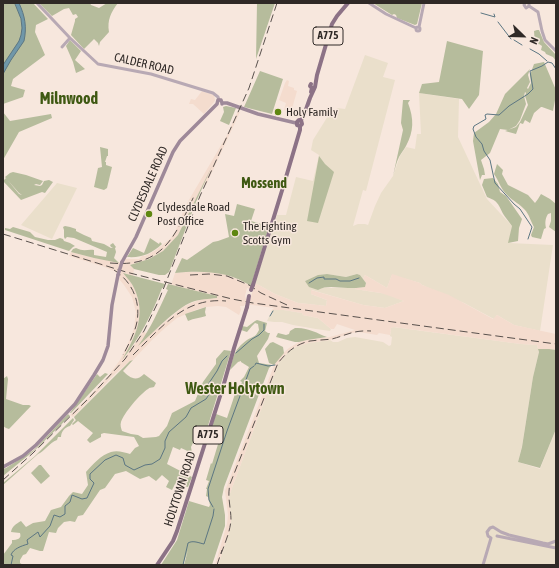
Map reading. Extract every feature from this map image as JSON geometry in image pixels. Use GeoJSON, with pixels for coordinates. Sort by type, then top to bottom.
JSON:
{"type":"FeatureCollection","features":[{"type":"Feature","properties":{"kind":"main road","name":"A775"},"geometry":{"type":"LineString","coordinates":[[299,123],[304,115],[310,98],[332,24],[348,3]]}},
{"type":"Feature","properties":{"kind":"main road","name":"CALDER ROAD"},"geometry":{"type":"LineString","coordinates":[[219,102],[258,114],[299,123]]}},
{"type":"Feature","properties":{"kind":"main road","name":"CLYDESDALE ROAD"},"geometry":{"type":"LineString","coordinates":[[3,467],[34,448],[75,404],[92,380],[103,360],[108,346],[111,309],[122,262],[136,237],[180,141],[219,102]]}},
{"type":"Feature","properties":{"kind":"main road","name":"HOLYTOWN ROAD"},"geometry":{"type":"LineString","coordinates":[[157,565],[173,541],[177,531],[223,386],[284,184],[300,130],[299,123]]}},
{"type":"Feature","properties":{"kind":"street","name":"CALDER ROAD"},"geometry":{"type":"LineString","coordinates":[[37,3],[70,38],[98,64],[150,74],[213,93],[218,97],[219,102]]}},
{"type":"Feature","properties":{"kind":"street"},"geometry":{"type":"LineString","coordinates":[[369,3],[386,14],[418,28],[424,3]]}},
{"type":"Feature","properties":{"kind":"street"},"geometry":{"type":"LineString","coordinates":[[525,3],[525,7],[527,8],[529,4],[538,12],[545,40],[556,51]]}},
{"type":"Feature","properties":{"kind":"street"},"geometry":{"type":"LineString","coordinates":[[62,47],[70,38]]}},
{"type":"Feature","properties":{"kind":"street"},"geometry":{"type":"LineString","coordinates":[[491,538],[487,534],[488,529],[493,527],[509,535],[543,543],[548,544],[556,541]]}},
{"type":"Feature","properties":{"kind":"street"},"geometry":{"type":"LineString","coordinates":[[497,536],[498,530]]}},
{"type":"Feature","properties":{"kind":"street"},"geometry":{"type":"LineString","coordinates":[[491,538],[497,536],[556,548],[554,544],[556,541]]}},
{"type":"Feature","properties":{"kind":"street"},"geometry":{"type":"LineString","coordinates":[[483,565],[491,538]]}},
{"type":"Feature","properties":{"kind":"shaded area"},"geometry":{"type":"Polygon","coordinates":[[[365,55],[388,63],[383,77],[395,80],[366,191],[363,190],[353,226],[358,224],[368,225],[381,193],[393,176],[400,156],[406,147],[415,149],[417,134],[421,134],[419,93],[459,99],[458,137],[487,199],[512,226],[509,243],[553,245],[540,331],[514,325],[497,315],[494,319],[464,303],[420,283],[392,275],[387,288],[365,275],[363,279],[357,274],[346,277],[327,274],[318,275],[305,281],[322,288],[356,288],[355,289],[387,294],[404,301],[385,308],[363,305],[312,290],[311,294],[327,300],[326,306],[298,303],[275,294],[255,283],[277,215],[286,215],[296,177],[313,181],[319,155],[311,150],[313,140],[328,116],[334,115],[337,108],[345,109],[365,55]]]}},
{"type":"Feature","properties":{"kind":"shaded area"},"geometry":{"type":"Polygon","coordinates":[[[287,80],[289,81],[288,86],[297,91],[291,112],[284,110],[286,103],[279,100],[287,80]]]}},
{"type":"Feature","properties":{"kind":"shaded area"},"geometry":{"type":"Polygon","coordinates":[[[202,91],[214,95],[215,100],[204,114],[193,104],[189,104],[191,99],[195,100],[202,91]]]}},
{"type":"Feature","properties":{"kind":"shaded area"},"geometry":{"type":"Polygon","coordinates":[[[238,111],[240,112],[206,185],[204,184],[209,173],[178,235],[163,251],[149,259],[130,265],[134,269],[133,276],[124,273],[134,287],[139,302],[140,313],[137,329],[124,358],[143,331],[147,334],[140,343],[183,307],[202,299],[217,298],[217,296],[171,285],[175,273],[185,272],[211,272],[224,274],[237,279],[251,286],[250,289],[247,288],[245,296],[246,299],[250,300],[255,283],[275,294],[298,303],[326,306],[327,300],[311,294],[311,290],[363,305],[385,308],[404,301],[381,293],[355,289],[365,287],[366,283],[363,279],[365,275],[387,288],[392,274],[420,283],[449,295],[493,319],[497,315],[514,325],[556,334],[556,350],[538,349],[537,345],[394,327],[391,328],[390,335],[379,333],[377,335],[359,332],[352,333],[330,340],[308,343],[289,351],[278,364],[229,496],[231,520],[230,530],[218,565],[215,565],[227,524],[228,515],[225,491],[275,363],[289,348],[299,342],[330,337],[355,330],[337,324],[334,329],[331,329],[318,318],[303,315],[302,313],[272,310],[274,308],[245,304],[244,306],[240,306],[241,310],[239,315],[226,307],[218,306],[198,309],[177,318],[166,327],[133,360],[115,374],[73,417],[70,415],[109,375],[120,360],[134,328],[136,312],[132,297],[119,279],[120,275],[105,267],[69,256],[71,252],[94,258],[124,263],[125,259],[139,259],[142,256],[145,256],[156,250],[170,239],[175,232],[186,205],[227,135],[238,111]]]}},
{"type":"Feature","properties":{"kind":"shaded area"},"geometry":{"type":"Polygon","coordinates":[[[57,183],[77,188],[52,239],[21,225],[57,183]]]}},
{"type":"Feature","properties":{"kind":"shaded area"},"geometry":{"type":"Polygon","coordinates":[[[272,310],[302,313],[303,315],[318,318],[331,329],[330,331],[282,322],[267,321],[272,310]]]}},
{"type":"Feature","properties":{"kind":"shaded area"},"geometry":{"type":"Polygon","coordinates":[[[393,327],[537,345],[539,352],[533,377],[518,462],[540,469],[556,429],[556,565],[218,565],[230,530],[231,520],[229,496],[278,364],[289,351],[308,343],[330,340],[333,342],[338,342],[347,338],[355,337],[383,342],[389,346],[391,345],[392,337],[390,336],[391,328],[393,327]]]}},
{"type":"Feature","properties":{"kind":"green space"},"geometry":{"type":"Polygon","coordinates":[[[3,3],[33,3],[48,19],[36,25],[35,32],[45,55],[13,79],[11,86],[25,90],[23,97],[3,104],[3,3]]]}},
{"type":"Feature","properties":{"kind":"green space"},"geometry":{"type":"Polygon","coordinates":[[[39,3],[90,3],[91,5],[99,8],[107,3],[118,3],[110,16],[109,32],[100,42],[99,46],[94,39],[84,49],[71,35],[75,19],[78,17],[76,14],[73,15],[69,8],[64,9],[52,16],[39,3]]]}},
{"type":"Feature","properties":{"kind":"green space"},"geometry":{"type":"Polygon","coordinates":[[[257,3],[275,3],[256,59],[257,3]]]}},
{"type":"Feature","properties":{"kind":"green space"},"geometry":{"type":"Polygon","coordinates":[[[373,3],[422,3],[417,24],[415,25],[397,18],[396,15],[392,15],[373,3]]]}},
{"type":"Feature","properties":{"kind":"green space"},"geometry":{"type":"Polygon","coordinates":[[[539,30],[544,42],[556,55],[556,61],[553,57],[541,50],[542,46],[539,44],[535,45],[534,31],[539,30]]]}},
{"type":"Feature","properties":{"kind":"green space"},"geometry":{"type":"Polygon","coordinates":[[[70,40],[81,51],[75,60],[85,69],[76,73],[66,46],[70,40]]]}},
{"type":"Feature","properties":{"kind":"green space"},"geometry":{"type":"Polygon","coordinates":[[[447,41],[483,51],[479,95],[469,109],[462,99],[419,93],[422,84],[439,82],[447,41]]]}},
{"type":"Feature","properties":{"kind":"green space"},"geometry":{"type":"Polygon","coordinates":[[[544,62],[556,90],[553,111],[541,107],[534,113],[530,123],[525,120],[523,124],[520,123],[516,134],[505,131],[508,130],[500,129],[490,153],[481,160],[485,175],[482,175],[480,180],[473,141],[474,133],[489,122],[496,114],[505,94],[530,69],[528,75],[530,82],[527,88],[528,89],[531,83],[530,75],[534,64],[544,62]],[[525,92],[524,96],[526,104],[520,120],[516,126],[509,130],[516,127],[520,122],[528,105],[525,92]]]}},
{"type":"Feature","properties":{"kind":"green space"},"geometry":{"type":"Polygon","coordinates":[[[260,71],[283,79],[272,114],[244,107],[260,71]]]}},
{"type":"Feature","properties":{"kind":"green space"},"geometry":{"type":"Polygon","coordinates":[[[403,100],[410,100],[408,103],[412,120],[412,130],[409,141],[398,159],[393,176],[403,130],[401,123],[403,100]]]}},
{"type":"Feature","properties":{"kind":"green space"},"geometry":{"type":"Polygon","coordinates":[[[226,106],[236,108],[229,125],[220,121],[224,112],[223,107],[226,106]]]}},
{"type":"Feature","properties":{"kind":"green space"},"geometry":{"type":"Polygon","coordinates":[[[3,112],[10,121],[51,114],[52,118],[19,132],[3,160],[3,112]]]}},
{"type":"Feature","properties":{"kind":"green space"},"geometry":{"type":"Polygon","coordinates":[[[100,147],[108,149],[108,156],[105,162],[106,165],[112,167],[107,188],[104,190],[94,187],[98,168],[102,167],[100,147]]]}},
{"type":"Feature","properties":{"kind":"green space"},"geometry":{"type":"Polygon","coordinates":[[[319,156],[334,172],[318,223],[307,221],[319,156]]]}},
{"type":"Feature","properties":{"kind":"green space"},"geometry":{"type":"Polygon","coordinates":[[[497,164],[503,170],[502,174],[508,185],[528,195],[535,203],[541,194],[556,204],[556,232],[549,227],[551,213],[548,214],[546,218],[546,228],[544,229],[541,239],[532,237],[531,235],[534,227],[528,214],[506,194],[494,174],[497,164]]]}},
{"type":"Feature","properties":{"kind":"green space"},"geometry":{"type":"Polygon","coordinates":[[[212,166],[196,202],[169,272],[165,275],[159,275],[134,269],[130,265],[149,259],[163,251],[178,235],[212,166]]]}},
{"type":"Feature","properties":{"kind":"green space"},"geometry":{"type":"Polygon","coordinates":[[[13,172],[43,181],[40,185],[34,185],[40,186],[44,181],[49,180],[53,182],[45,193],[42,192],[21,200],[3,181],[6,178],[5,177],[13,172]]]}},
{"type":"Feature","properties":{"kind":"green space"},"geometry":{"type":"Polygon","coordinates":[[[493,178],[498,184],[500,192],[506,196],[522,219],[519,228],[518,241],[508,243],[512,226],[503,214],[499,205],[487,197],[482,185],[484,179],[493,178]]]}},
{"type":"Feature","properties":{"kind":"green space"},"geometry":{"type":"Polygon","coordinates":[[[237,204],[255,209],[251,221],[269,226],[251,286],[234,277],[214,273],[175,273],[182,258],[187,260],[213,242],[229,237],[225,214],[234,216],[237,204]]]}},
{"type":"Feature","properties":{"kind":"green space"},"geometry":{"type":"Polygon","coordinates":[[[65,226],[76,229],[76,231],[91,238],[92,241],[104,244],[111,248],[113,247],[110,245],[113,243],[116,247],[114,258],[119,263],[71,252],[76,248],[83,250],[94,250],[94,255],[106,257],[107,252],[74,238],[67,237],[65,239],[63,227],[65,226]]]}},
{"type":"Feature","properties":{"kind":"green space"},"geometry":{"type":"Polygon","coordinates":[[[13,227],[30,232],[35,237],[48,240],[60,238],[75,246],[69,251],[5,230],[5,228],[10,229],[13,227]]]}},
{"type":"Feature","properties":{"kind":"green space"},"geometry":{"type":"Polygon","coordinates":[[[150,238],[159,244],[160,242],[162,244],[146,255],[127,257],[133,248],[144,253],[150,238]]]}},
{"type":"Feature","properties":{"kind":"green space"},"geometry":{"type":"Polygon","coordinates":[[[123,273],[165,284],[145,326],[135,343],[122,360],[135,334],[139,317],[138,298],[133,286],[123,273]]]}},
{"type":"Feature","properties":{"kind":"green space"},"geometry":{"type":"Polygon","coordinates":[[[327,274],[346,277],[357,274],[360,275],[366,283],[365,287],[329,287],[318,290],[309,287],[305,281],[318,275],[327,274]]]}},
{"type":"Feature","properties":{"kind":"green space"},"geometry":{"type":"Polygon","coordinates":[[[168,284],[217,296],[217,298],[198,300],[185,305],[138,346],[158,311],[168,290],[166,289],[168,284]]]}},
{"type":"Feature","properties":{"kind":"green space"},"geometry":{"type":"Polygon","coordinates":[[[206,307],[206,316],[188,321],[185,314],[206,307]]]}},
{"type":"Feature","properties":{"kind":"green space"},"geometry":{"type":"Polygon","coordinates":[[[257,320],[267,323],[265,331],[270,333],[268,339],[257,356],[259,363],[272,365],[269,368],[224,487],[222,497],[225,526],[212,565],[184,565],[188,550],[183,565],[161,565],[177,540],[189,501],[209,507],[210,505],[208,497],[206,496],[206,489],[209,481],[206,480],[222,431],[219,430],[219,428],[212,426],[216,414],[227,418],[238,385],[240,386],[242,382],[240,381],[244,377],[249,367],[241,361],[230,370],[234,356],[239,347],[247,340],[255,336],[259,330],[258,324],[255,323],[247,332],[241,330],[242,326],[247,327],[257,320]]]}},
{"type":"Feature","properties":{"kind":"green space"},"geometry":{"type":"Polygon","coordinates":[[[295,328],[308,329],[327,337],[295,342],[276,337],[278,333],[286,335],[289,334],[290,331],[295,328]]]}},
{"type":"Feature","properties":{"kind":"green space"},"geometry":{"type":"Polygon","coordinates":[[[273,342],[283,347],[284,353],[274,365],[269,363],[265,349],[270,343],[273,342]]]}},
{"type":"Feature","properties":{"kind":"green space"},"geometry":{"type":"Polygon","coordinates":[[[538,349],[556,350],[556,429],[540,468],[518,462],[522,447],[533,377],[539,352],[538,349]]]}},
{"type":"Feature","properties":{"kind":"green space"},"geometry":{"type":"Polygon","coordinates":[[[224,350],[231,351],[207,429],[200,427],[194,434],[193,437],[195,439],[191,447],[192,453],[181,448],[180,450],[173,447],[167,464],[192,477],[188,487],[175,484],[172,490],[166,487],[169,481],[162,475],[156,481],[149,476],[140,479],[126,471],[115,474],[105,488],[100,490],[83,515],[78,516],[75,522],[64,522],[58,528],[56,533],[49,532],[43,551],[30,548],[20,560],[20,563],[23,565],[3,565],[3,555],[12,543],[12,540],[20,538],[20,533],[11,532],[14,525],[21,521],[26,527],[33,523],[45,521],[51,510],[61,507],[73,492],[82,494],[88,485],[86,472],[94,463],[107,453],[113,451],[130,454],[139,446],[134,437],[104,433],[101,434],[101,437],[90,443],[87,440],[93,433],[78,421],[73,425],[72,424],[76,420],[74,417],[130,361],[133,360],[123,371],[133,378],[138,378],[144,374],[156,383],[154,387],[149,388],[141,395],[129,409],[121,422],[122,431],[138,435],[143,438],[156,437],[159,436],[167,426],[172,413],[195,401],[203,382],[216,364],[216,359],[224,350]]]}},
{"type":"Feature","properties":{"kind":"green space"},"geometry":{"type":"Polygon","coordinates":[[[105,373],[108,374],[70,413],[97,374],[100,377],[105,373]]]}},
{"type":"Feature","properties":{"kind":"green space"},"geometry":{"type":"Polygon","coordinates":[[[7,376],[6,399],[31,406],[9,429],[3,426],[3,379],[7,376]]]}},
{"type":"Feature","properties":{"kind":"green space"},"geometry":{"type":"Polygon","coordinates":[[[68,414],[70,416],[35,450],[3,476],[3,469],[34,450],[68,414]]]}},
{"type":"Feature","properties":{"kind":"green space"},"geometry":{"type":"Polygon","coordinates":[[[73,418],[74,420],[70,426],[66,427],[61,437],[58,437],[57,440],[38,454],[3,485],[3,483],[35,456],[73,418]]]}},
{"type":"Feature","properties":{"kind":"green space"},"geometry":{"type":"Polygon","coordinates":[[[39,465],[41,465],[50,476],[41,484],[31,473],[39,465]]]}},
{"type":"Feature","properties":{"kind":"water"},"geometry":{"type":"Polygon","coordinates":[[[15,3],[19,3],[23,12],[25,36],[24,41],[3,74],[3,65],[19,41],[21,35],[21,19],[15,3]]]}},
{"type":"Feature","properties":{"kind":"waterway"},"geometry":{"type":"LineString","coordinates":[[481,13],[495,17],[494,14]]}},
{"type":"Feature","properties":{"kind":"waterway"},"geometry":{"type":"LineString","coordinates":[[498,22],[511,39]]}},
{"type":"Feature","properties":{"kind":"waterway"},"geometry":{"type":"LineString","coordinates":[[514,40],[522,45]]}},
{"type":"Feature","properties":{"kind":"waterway"},"geometry":{"type":"LineString","coordinates":[[530,49],[547,61]]}},
{"type":"Feature","properties":{"kind":"waterway"},"geometry":{"type":"LineString","coordinates":[[528,239],[532,227],[520,209],[495,183],[490,160],[484,151],[482,144],[476,137],[473,129],[474,126],[486,119],[485,115],[499,115],[533,89],[530,71],[548,62],[552,63],[556,69]]}},
{"type":"Feature","properties":{"kind":"waterway"},"geometry":{"type":"LineString","coordinates":[[309,283],[317,278],[324,277],[324,279],[336,279],[340,281],[350,281],[359,278]]}},
{"type":"Feature","properties":{"kind":"waterway"},"geometry":{"type":"LineString","coordinates":[[270,316],[273,311]]}},
{"type":"Feature","properties":{"kind":"waterway"},"geometry":{"type":"LineString","coordinates":[[236,353],[264,330],[264,324]]}},
{"type":"Feature","properties":{"kind":"waterway"},"geometry":{"type":"LineString","coordinates":[[11,565],[13,556],[11,555],[15,549],[28,544],[27,540],[38,532],[40,537],[50,526],[54,515],[60,517],[65,514],[65,506],[70,502],[72,495],[82,499],[87,498],[94,483],[90,479],[90,474],[105,460],[116,455],[123,458],[125,465],[134,470],[145,465],[152,464],[160,459],[165,448],[165,441],[169,432],[186,417],[191,408],[206,399],[210,393],[207,386],[222,361],[227,356]]}},
{"type":"Feature","properties":{"kind":"waterway"},"geometry":{"type":"LineString","coordinates":[[255,365],[256,363],[268,366],[275,365]]}},
{"type":"Feature","properties":{"kind":"waterway"},"geometry":{"type":"LineString","coordinates":[[213,507],[209,500],[208,489],[227,431],[250,369],[254,366]]}},
{"type":"Feature","properties":{"kind":"waterway"},"geometry":{"type":"LineString","coordinates":[[183,565],[188,543],[194,542],[204,544],[214,509]]}},
{"type":"Feature","properties":{"kind":"railway"},"geometry":{"type":"LineString","coordinates":[[3,480],[90,397],[125,359],[144,331],[159,300],[200,196],[249,88],[277,3]]}},
{"type":"Feature","properties":{"kind":"railway"},"geometry":{"type":"LineString","coordinates":[[110,263],[128,263],[142,260],[154,255],[173,237],[194,196]]}},
{"type":"Feature","properties":{"kind":"railway"},"geometry":{"type":"LineString","coordinates":[[3,234],[126,272],[232,299],[556,344]]}},
{"type":"Feature","properties":{"kind":"railway"},"geometry":{"type":"LineString","coordinates":[[114,270],[121,275],[131,287],[137,302],[138,310],[135,330],[123,355]]}},
{"type":"Feature","properties":{"kind":"railway"},"geometry":{"type":"LineString","coordinates":[[190,275],[209,274],[227,276],[249,285],[261,293],[287,305]]}},
{"type":"Feature","properties":{"kind":"railway"},"geometry":{"type":"LineString","coordinates":[[133,355],[174,316],[186,309],[211,301],[226,301]]}},
{"type":"Feature","properties":{"kind":"railway"},"geometry":{"type":"LineString","coordinates":[[221,554],[231,520],[229,494],[230,484],[278,363],[292,349],[305,342],[332,339],[355,332],[371,331]]}},
{"type":"Feature","properties":{"kind":"railway"},"geometry":{"type":"LineString","coordinates":[[217,565],[222,550]]}},
{"type":"Feature","properties":{"kind":"place","name":"Holy Family"},"geometry":{"type":"Point","coordinates":[278,112]}},
{"type":"Feature","properties":{"kind":"place","name":"Clydesdale Road Post Office"},"geometry":{"type":"Point","coordinates":[149,214]}},
{"type":"Feature","properties":{"kind":"place","name":"The Fighting Scotts Gym"},"geometry":{"type":"Point","coordinates":[235,233]}},
{"type":"Feature","properties":{"kind":"district","name":"Milnwood"},"geometry":{"type":"Point","coordinates":[69,99]}},
{"type":"Feature","properties":{"kind":"district","name":"Mossend"},"geometry":{"type":"Point","coordinates":[264,184]}},
{"type":"Feature","properties":{"kind":"district","name":"Wester Holytown"},"geometry":{"type":"Point","coordinates":[235,389]}}]}
